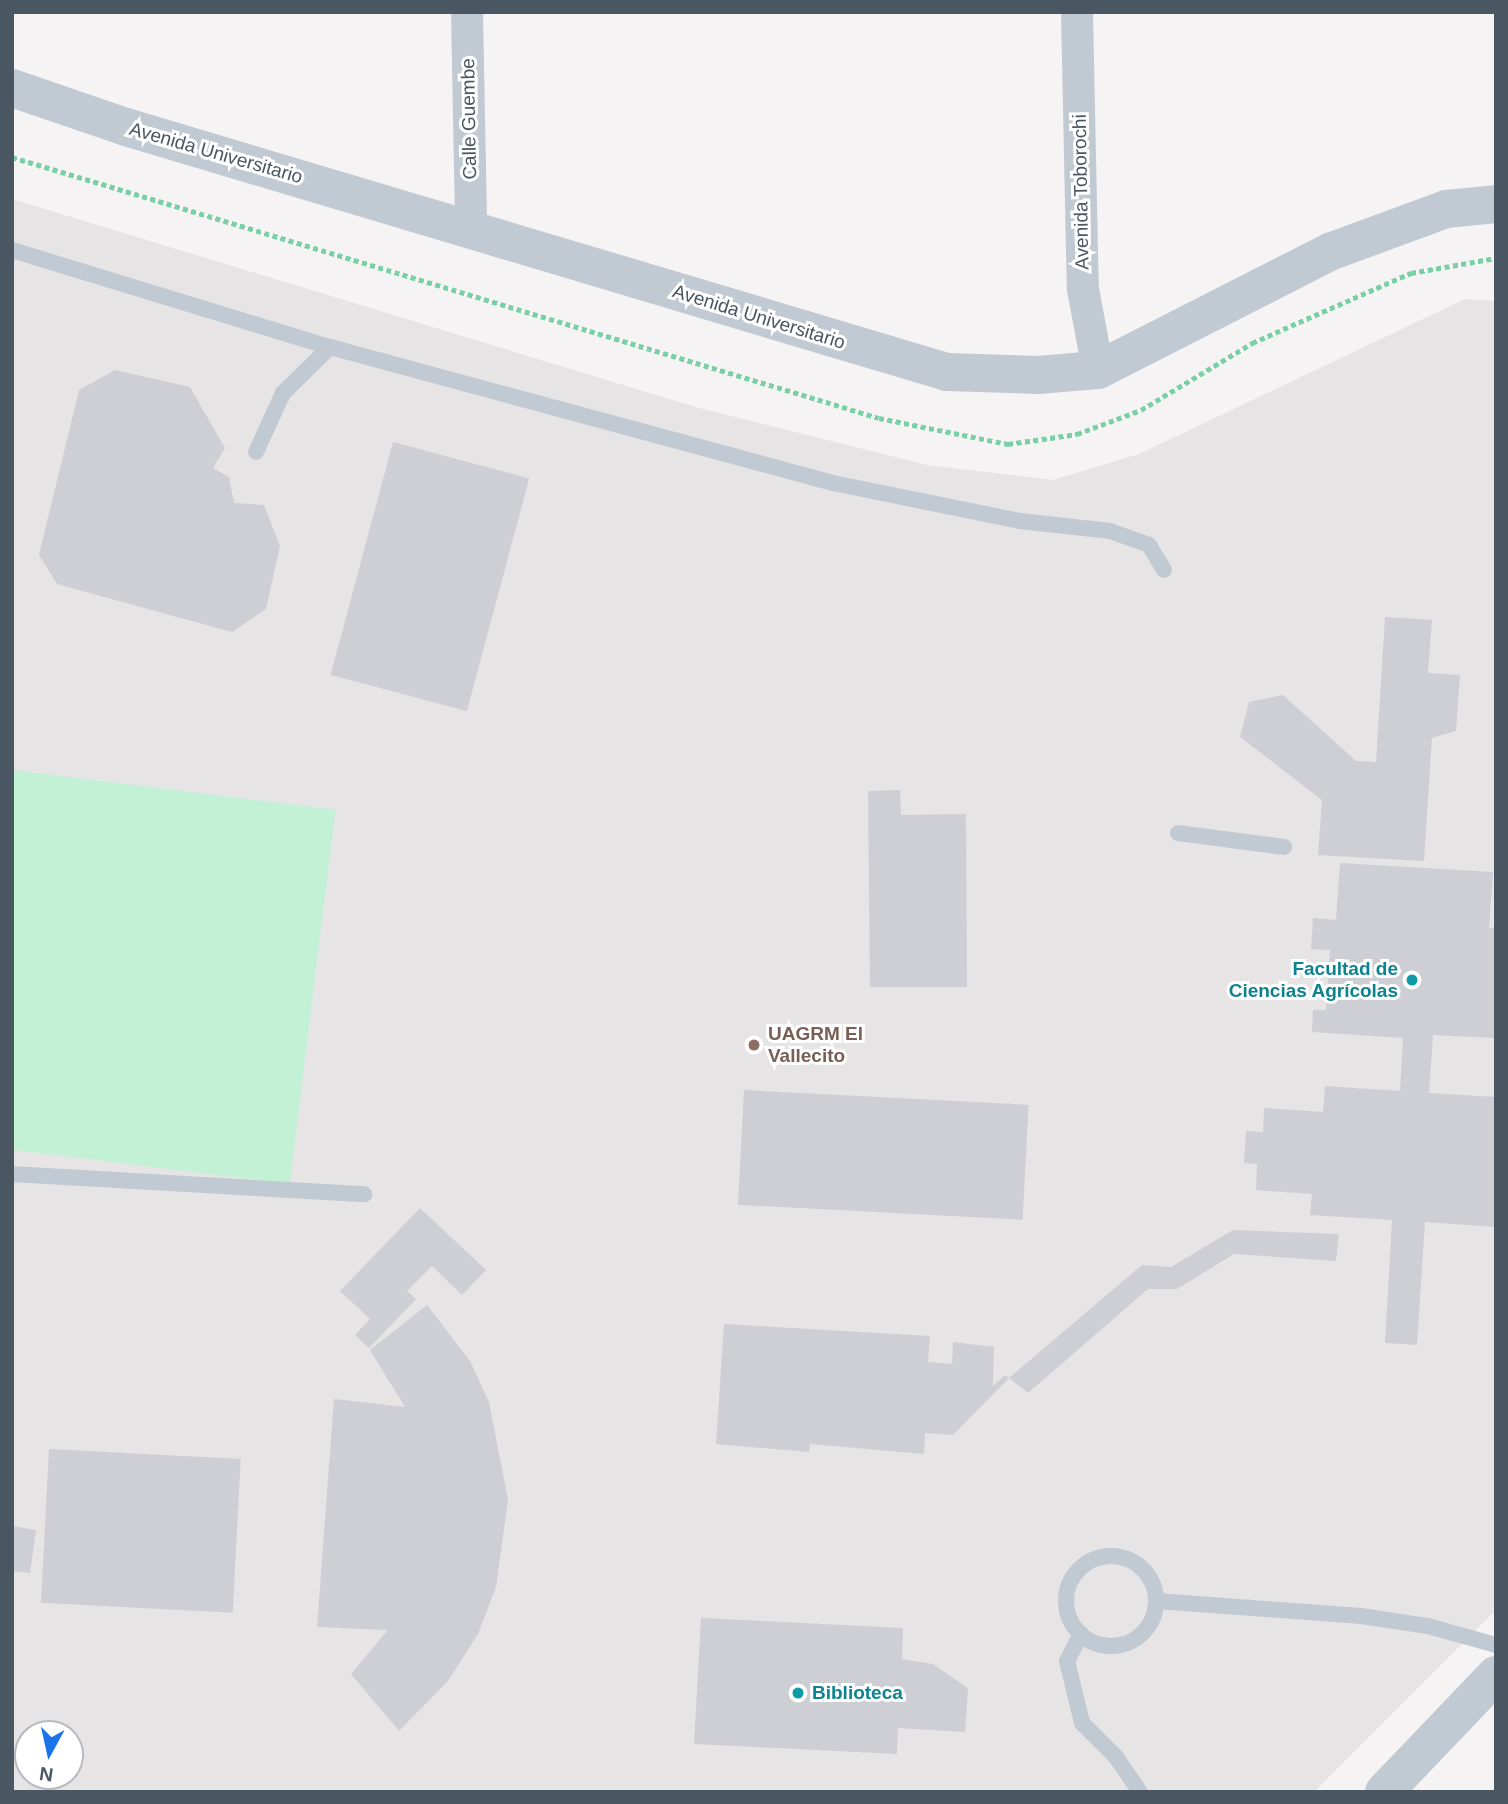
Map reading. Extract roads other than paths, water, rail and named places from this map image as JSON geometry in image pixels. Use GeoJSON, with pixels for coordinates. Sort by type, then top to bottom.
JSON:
{"type":"FeatureCollection","features":[{"type":"Feature","properties":{"kind":"street","name":"Calle Guembe"},"geometry":{"type":"LineString","coordinates":[[467,12],[471,227]]}},
{"type":"Feature","properties":{"kind":"street","name":"Avenida Toborochi"},"geometry":{"type":"LineString","coordinates":[[1077,12],[1083,289],[1098,370]]}},
{"type":"Feature","properties":{"kind":"street","name":"Avenida Universitario"},"geometry":{"type":"LineString","coordinates":[[12,88],[126,127],[471,227],[947,372],[1038,375],[1098,370],[1332,251],[1446,209],[1496,204]]}},
{"type":"Feature","properties":{"kind":"street"},"geometry":{"type":"LineString","coordinates":[[1386,1791],[1496,1675]]}},
{"type":"Feature","properties":{"kind":"lane"},"geometry":{"type":"LineString","coordinates":[[12,250],[330,347],[833,483],[1020,521],[1110,531],[1149,545],[1164,570]]}},
{"type":"Feature","properties":{"kind":"lane"},"geometry":{"type":"LineString","coordinates":[[256,453],[283,393],[330,347]]}},
{"type":"Feature","properties":{"kind":"lane"},"geometry":{"type":"LineString","coordinates":[[1178,833],[1284,846]]}},
{"type":"Feature","properties":{"kind":"lane"},"geometry":{"type":"LineString","coordinates":[[12,1174],[364,1194]]}},
{"type":"Feature","properties":{"kind":"lane"},"geometry":{"type":"LineString","coordinates":[[1107,1556],[1136,1563],[1154,1586],[1157,1601],[1150,1623],[1136,1639],[1107,1646],[1081,1634],[1066,1608],[1071,1579],[1093,1560],[1107,1556]]}},
{"type":"Feature","properties":{"kind":"lane"},"geometry":{"type":"LineString","coordinates":[[1157,1601],[1361,1616],[1428,1626],[1496,1645]]}},
{"type":"Feature","properties":{"kind":"lane"},"geometry":{"type":"LineString","coordinates":[[1081,1634],[1067,1661],[1082,1723],[1116,1757],[1140,1792]]}},
{"type":"Feature","properties":{"kind":"place","name":"Facultad de Ciencias Agrícolas"},"geometry":{"type":"Point","coordinates":[1412,980]}},
{"type":"Feature","properties":{"kind":"place","name":"UAGRM El Vallecito"},"geometry":{"type":"Point","coordinates":[754,1045]}},
{"type":"Feature","properties":{"kind":"place","name":"Biblioteca"},"geometry":{"type":"Point","coordinates":[798,1693]}}]}
